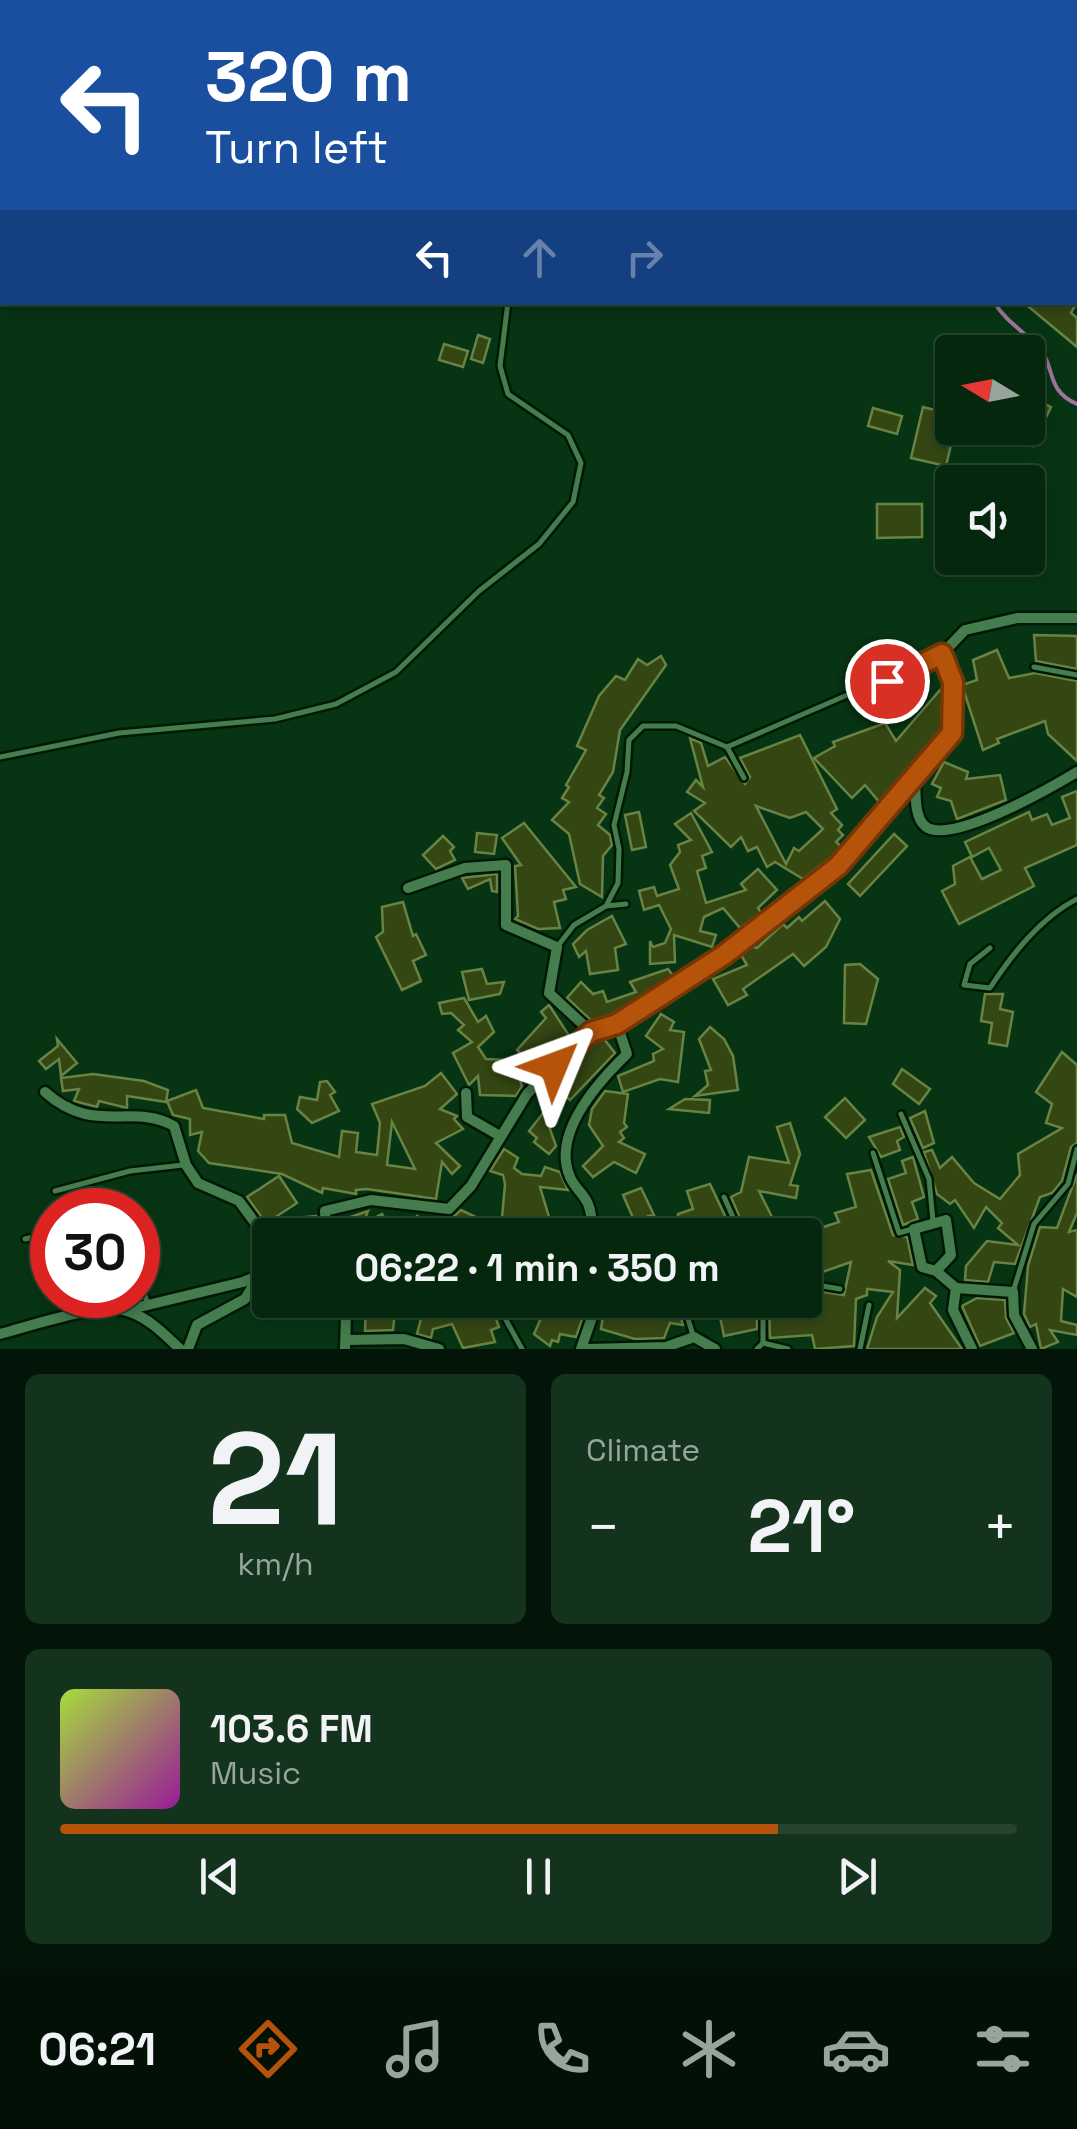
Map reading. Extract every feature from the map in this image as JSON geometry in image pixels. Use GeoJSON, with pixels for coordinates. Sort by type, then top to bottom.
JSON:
{"type":"FeatureCollection","features":[{"type":"Feature","properties":{"kind":"street"},"geometry":{"type":"LineString","coordinates":[[325,1218],[325,1211],[371,1200],[449,1209],[471,1186],[527,1094],[591,1032],[617,1024],[724,955],[838,866],[952,733],[953,682],[942,654],[965,630],[1017,618],[1077,618]]}},
{"type":"Feature","properties":{"kind":"street"},"geometry":{"type":"LineString","coordinates":[[914,780],[918,817],[926,827],[940,833],[962,828],[1076,775]]}},
{"type":"Feature","properties":{"kind":"street"},"geometry":{"type":"LineString","coordinates":[[408,888],[465,868],[506,865],[506,924],[557,947],[549,993],[591,1032]]}},
{"type":"Feature","properties":{"kind":"street"},"geometry":{"type":"LineString","coordinates":[[590,1218],[588,1203],[570,1177],[568,1163],[579,1110],[589,1090],[627,1054],[617,1024]]}},
{"type":"Feature","properties":{"kind":"street"},"geometry":{"type":"LineString","coordinates":[[45,1092],[80,1116],[160,1119],[174,1126],[186,1165],[198,1183],[239,1201],[252,1219]]}},
{"type":"Feature","properties":{"kind":"street"},"geometry":{"type":"LineString","coordinates":[[466,1093],[467,1118],[500,1136]]}},
{"type":"Feature","properties":{"kind":"street"},"geometry":{"type":"LineString","coordinates":[[936,1270],[951,1255],[946,1220],[914,1229],[922,1266],[936,1270],[956,1288],[1013,1292],[1014,1314],[1032,1349]]}},
{"type":"Feature","properties":{"kind":"street"},"geometry":{"type":"LineString","coordinates":[[160,1302],[252,1277]]}},
{"type":"Feature","properties":{"kind":"street"},"geometry":{"type":"LineString","coordinates":[[956,1288],[953,1310],[972,1349]]}},
{"type":"Feature","properties":{"kind":"street"},"geometry":{"type":"LineString","coordinates":[[188,1349],[196,1325],[245,1299],[252,1290]]}},
{"type":"Feature","properties":{"kind":"street"},"geometry":{"type":"LineString","coordinates":[[0,1334],[63,1318]]}},
{"type":"Feature","properties":{"kind":"street"},"geometry":{"type":"LineString","coordinates":[[140,1318],[180,1349]]}},
{"type":"Feature","properties":{"kind":"street"},"geometry":{"type":"LineString","coordinates":[[346,1318],[346,1344],[404,1339],[439,1349]]}},
{"type":"Feature","properties":{"kind":"street"},"geometry":{"type":"LineString","coordinates":[[580,1349],[591,1318]]}},
{"type":"Feature","properties":{"kind":"street"},"geometry":{"type":"LineString","coordinates":[[588,1349],[666,1347],[694,1337],[715,1349]]}},
{"type":"Feature","properties":{"kind":"lane"},"geometry":{"type":"LineString","coordinates":[[0,757],[119,734],[276,718],[336,704],[396,672],[479,591],[539,544],[572,502],[581,463],[568,435],[508,394],[500,366],[508,305]]}},
{"type":"Feature","properties":{"kind":"lane"},"geometry":{"type":"LineString","coordinates":[[727,747],[942,654]]}},
{"type":"Feature","properties":{"kind":"lane"},"geometry":{"type":"LineString","coordinates":[[1034,667],[1077,675]]}},
{"type":"Feature","properties":{"kind":"lane"},"geometry":{"type":"LineString","coordinates":[[606,906],[618,883],[619,849],[614,825],[628,772],[629,740],[643,726],[676,726],[727,747],[744,778]]}},
{"type":"Feature","properties":{"kind":"lane"},"geometry":{"type":"LineString","coordinates":[[990,948],[970,964],[964,985],[990,988],[1012,954],[1061,907],[1077,900]]}},
{"type":"Feature","properties":{"kind":"lane"},"geometry":{"type":"LineString","coordinates":[[557,947],[574,925],[606,906],[626,904]]}},
{"type":"Feature","properties":{"kind":"lane"},"geometry":{"type":"LineString","coordinates":[[900,1114],[928,1179],[933,1221]]}},
{"type":"Feature","properties":{"kind":"lane"},"geometry":{"type":"LineString","coordinates":[[1013,1292],[1034,1224],[1068,1184],[1077,1149]]}},
{"type":"Feature","properties":{"kind":"lane"},"geometry":{"type":"LineString","coordinates":[[872,1154],[899,1233],[914,1229]]}},
{"type":"Feature","properties":{"kind":"lane"},"geometry":{"type":"LineString","coordinates":[[66,1188],[130,1171],[186,1165]]}},
{"type":"Feature","properties":{"kind":"lane"},"geometry":{"type":"LineString","coordinates":[[724,1197],[734,1218]]}},
{"type":"Feature","properties":{"kind":"lane"},"geometry":{"type":"LineString","coordinates":[[25,1239],[30,1238]]}},
{"type":"Feature","properties":{"kind":"lane"},"geometry":{"type":"LineString","coordinates":[[822,1286],[840,1289]]}},
{"type":"Feature","properties":{"kind":"lane"},"geometry":{"type":"LineString","coordinates":[[860,1349],[869,1305]]}},
{"type":"Feature","properties":{"kind":"lane"},"geometry":{"type":"LineString","coordinates":[[505,1318],[522,1349]]}},
{"type":"Feature","properties":{"kind":"lane"},"geometry":{"type":"LineString","coordinates":[[688,1318],[694,1337]]}},
{"type":"Feature","properties":{"kind":"lane"},"geometry":{"type":"LineString","coordinates":[[757,1349],[763,1344],[764,1318]]}},
{"type":"Feature","properties":{"kind":"lane"},"geometry":{"type":"LineString","coordinates":[[763,1344],[788,1349]]}},
{"type":"Feature","properties":{"kind":"building"},"geometry":{"type":"Polygon","coordinates":[[[1027,305],[1075,305],[1071,313],[1077,318],[1077,347],[1027,305]]]}},
{"type":"Feature","properties":{"kind":"building"},"geometry":{"type":"Polygon","coordinates":[[[478,335],[490,339],[483,363],[471,359],[478,335]]]}},
{"type":"Feature","properties":{"kind":"building"},"geometry":{"type":"Polygon","coordinates":[[[444,344],[468,351],[463,367],[439,360],[444,344]]]}},
{"type":"Feature","properties":{"kind":"building"},"geometry":{"type":"Polygon","coordinates":[[[923,407],[935,410],[935,445],[951,445],[946,465],[911,458],[923,407]]]}},
{"type":"Feature","properties":{"kind":"building"},"geometry":{"type":"Polygon","coordinates":[[[873,408],[902,416],[897,434],[868,426],[873,408]]]}},
{"type":"Feature","properties":{"kind":"building"},"geometry":{"type":"Polygon","coordinates":[[[877,504],[922,504],[922,537],[877,538],[877,504]]]}},
{"type":"Feature","properties":{"kind":"building"},"geometry":{"type":"Polygon","coordinates":[[[1034,635],[1077,636],[1077,669],[1036,661],[1034,635]]]}},
{"type":"Feature","properties":{"kind":"building"},"geometry":{"type":"Polygon","coordinates":[[[997,650],[1009,678],[1035,673],[1077,681],[1077,761],[1048,734],[1045,721],[997,739],[999,743],[983,750],[962,685],[977,680],[973,660],[997,650]]]}},
{"type":"Feature","properties":{"kind":"building"},"geometry":{"type":"Polygon","coordinates":[[[661,656],[666,665],[620,730],[613,772],[599,795],[604,798],[597,808],[606,814],[598,825],[610,835],[612,845],[603,856],[602,897],[580,884],[569,834],[552,820],[569,802],[562,798],[586,750],[577,746],[599,696],[616,676],[625,680],[638,659],[647,665],[661,656]]]}},
{"type":"Feature","properties":{"kind":"building"},"geometry":{"type":"Polygon","coordinates":[[[940,690],[944,692],[943,730],[880,803],[865,785],[852,798],[814,758],[835,746],[833,742],[885,723],[896,741],[940,690]]]}},
{"type":"Feature","properties":{"kind":"building"},"geometry":{"type":"Polygon","coordinates":[[[800,735],[837,809],[831,813],[842,825],[838,830],[843,835],[836,842],[843,848],[803,879],[775,862],[767,867],[757,847],[748,851],[741,837],[731,847],[694,811],[705,803],[687,792],[696,780],[703,787],[690,738],[701,743],[708,766],[725,757],[745,784],[750,777],[740,758],[800,735]],[[756,806],[786,864],[794,848],[799,851],[823,829],[806,812],[790,818],[756,806]]]}},
{"type":"Feature","properties":{"kind":"building"},"geometry":{"type":"Polygon","coordinates":[[[944,762],[968,772],[966,779],[1000,775],[1006,800],[957,819],[951,801],[937,797],[941,788],[932,784],[944,762]]]}},
{"type":"Feature","properties":{"kind":"building"},"geometry":{"type":"Polygon","coordinates":[[[1077,791],[1077,845],[1025,868],[1034,886],[959,924],[942,891],[955,884],[953,866],[970,857],[982,879],[1001,870],[989,848],[972,857],[965,842],[1029,812],[1032,820],[1047,814],[1052,825],[1070,818],[1062,797],[1077,791]]]}},
{"type":"Feature","properties":{"kind":"building"},"geometry":{"type":"Polygon","coordinates":[[[639,812],[646,847],[632,850],[625,815],[639,812]]]}},
{"type":"Feature","properties":{"kind":"building"},"geometry":{"type":"Polygon","coordinates":[[[691,813],[712,852],[702,856],[706,868],[697,871],[706,903],[746,890],[741,884],[758,869],[777,890],[758,908],[761,913],[740,928],[723,908],[704,917],[700,931],[716,935],[712,947],[674,935],[675,962],[650,964],[650,941],[653,947],[665,943],[671,929],[659,905],[644,910],[639,891],[654,887],[657,896],[679,889],[670,865],[680,852],[678,845],[691,840],[675,824],[691,813]]]}},
{"type":"Feature","properties":{"kind":"building"},"geometry":{"type":"Polygon","coordinates":[[[524,823],[576,887],[563,890],[566,899],[554,902],[560,928],[538,929],[515,919],[515,866],[521,865],[502,838],[524,823]]]}},
{"type":"Feature","properties":{"kind":"building"},"geometry":{"type":"Polygon","coordinates":[[[477,833],[497,835],[494,854],[475,852],[477,833]]]}},
{"type":"Feature","properties":{"kind":"building"},"geometry":{"type":"Polygon","coordinates":[[[894,834],[907,846],[860,896],[848,884],[894,834]]]}},
{"type":"Feature","properties":{"kind":"building"},"geometry":{"type":"Polygon","coordinates":[[[443,836],[454,847],[450,851],[455,860],[436,869],[423,855],[443,836]]]}},
{"type":"Feature","properties":{"kind":"building"},"geometry":{"type":"Polygon","coordinates":[[[497,874],[497,892],[492,891],[490,879],[468,889],[462,878],[497,874]]]}},
{"type":"Feature","properties":{"kind":"building"},"geometry":{"type":"Polygon","coordinates":[[[825,901],[840,919],[826,947],[804,966],[793,954],[743,989],[747,995],[728,1005],[713,979],[747,965],[741,955],[751,946],[757,948],[783,924],[787,928],[799,917],[802,921],[825,901]]]}},
{"type":"Feature","properties":{"kind":"building"},"geometry":{"type":"Polygon","coordinates":[[[403,902],[413,936],[416,934],[426,955],[413,961],[421,981],[402,990],[376,937],[383,932],[382,907],[403,902]]]}},
{"type":"Feature","properties":{"kind":"building"},"geometry":{"type":"Polygon","coordinates":[[[612,916],[626,944],[615,948],[618,970],[590,974],[586,951],[579,957],[573,944],[587,930],[612,916]]]}},
{"type":"Feature","properties":{"kind":"building"},"geometry":{"type":"Polygon","coordinates":[[[860,964],[878,979],[866,1024],[844,1023],[845,965],[860,964]]]}},
{"type":"Feature","properties":{"kind":"building"},"geometry":{"type":"Polygon","coordinates":[[[482,969],[487,984],[504,982],[500,994],[469,1000],[462,972],[482,969]]]}},
{"type":"Feature","properties":{"kind":"building"},"geometry":{"type":"Polygon","coordinates":[[[668,969],[674,977],[595,1024],[567,998],[581,982],[593,994],[603,991],[607,1002],[636,992],[630,982],[668,969]]]}},
{"type":"Feature","properties":{"kind":"building"},"geometry":{"type":"Polygon","coordinates":[[[985,994],[1003,994],[1000,1009],[1013,1012],[1007,1046],[989,1043],[992,1023],[981,1021],[985,994]]]}},
{"type":"Feature","properties":{"kind":"building"},"geometry":{"type":"Polygon","coordinates":[[[464,998],[478,1022],[486,1016],[494,1032],[478,1047],[486,1059],[513,1060],[522,1086],[516,1096],[480,1095],[478,1076],[469,1085],[453,1053],[472,1042],[458,1030],[464,1025],[451,1013],[442,1014],[439,1003],[464,998]]]}},
{"type":"Feature","properties":{"kind":"building"},"geometry":{"type":"Polygon","coordinates":[[[549,1005],[570,1037],[538,1071],[517,1050],[546,1018],[541,1012],[549,1005]]]}},
{"type":"Feature","properties":{"kind":"building"},"geometry":{"type":"Polygon","coordinates":[[[661,1014],[674,1022],[670,1030],[684,1032],[678,1082],[660,1079],[623,1092],[618,1076],[654,1061],[653,1054],[663,1049],[646,1036],[661,1014]]]}},
{"type":"Feature","properties":{"kind":"building"},"geometry":{"type":"Polygon","coordinates":[[[710,1027],[724,1039],[733,1056],[738,1090],[695,1096],[708,1085],[705,1071],[711,1070],[699,1039],[710,1027]]]}},
{"type":"Feature","properties":{"kind":"building"},"geometry":{"type":"Polygon","coordinates":[[[57,1039],[77,1063],[61,1076],[59,1059],[46,1069],[39,1061],[58,1046],[57,1039]]]}},
{"type":"Feature","properties":{"kind":"building"},"geometry":{"type":"Polygon","coordinates":[[[604,1039],[615,1053],[570,1100],[550,1083],[587,1045],[604,1039]]]}},
{"type":"Feature","properties":{"kind":"building"},"geometry":{"type":"Polygon","coordinates":[[[1062,1052],[1077,1065],[1077,1143],[1071,1147],[1062,1181],[1052,1193],[1040,1197],[1015,1264],[994,1262],[988,1282],[965,1280],[966,1266],[987,1241],[1018,1245],[998,1228],[1002,1223],[986,1207],[974,1228],[955,1200],[950,1204],[937,1194],[924,1152],[932,1150],[940,1168],[952,1157],[974,1183],[1000,1199],[1020,1175],[1018,1154],[1062,1128],[1046,1123],[1052,1104],[1036,1092],[1062,1052]]]}},
{"type":"Feature","properties":{"kind":"building"},"geometry":{"type":"Polygon","coordinates":[[[902,1069],[930,1089],[919,1104],[893,1084],[902,1069]]]}},
{"type":"Feature","properties":{"kind":"building"},"geometry":{"type":"Polygon","coordinates":[[[441,1073],[457,1094],[440,1109],[457,1116],[454,1119],[463,1129],[436,1143],[460,1166],[452,1174],[442,1162],[436,1199],[367,1189],[356,1190],[356,1194],[323,1188],[322,1193],[282,1174],[209,1163],[198,1151],[202,1132],[190,1135],[190,1119],[173,1115],[167,1101],[196,1090],[203,1108],[264,1119],[264,1115],[285,1115],[292,1143],[339,1157],[342,1131],[358,1133],[356,1152],[377,1155],[380,1123],[372,1104],[425,1086],[441,1073]],[[392,1122],[387,1165],[415,1169],[392,1122]]]}},
{"type":"Feature","properties":{"kind":"building"},"geometry":{"type":"Polygon","coordinates":[[[93,1074],[144,1081],[168,1090],[166,1102],[127,1096],[127,1108],[99,1101],[97,1107],[74,1101],[79,1089],[63,1091],[61,1078],[93,1074]]]}},
{"type":"Feature","properties":{"kind":"building"},"geometry":{"type":"Polygon","coordinates":[[[327,1081],[335,1092],[330,1095],[339,1111],[312,1123],[297,1109],[300,1097],[317,1100],[320,1082],[327,1081]]]}},
{"type":"Feature","properties":{"kind":"building"},"geometry":{"type":"Polygon","coordinates":[[[605,1091],[628,1094],[624,1123],[627,1127],[620,1132],[624,1138],[619,1142],[645,1154],[636,1173],[614,1162],[593,1177],[583,1166],[603,1146],[589,1125],[592,1109],[605,1091]]]}},
{"type":"Feature","properties":{"kind":"building"},"geometry":{"type":"Polygon","coordinates":[[[845,1098],[865,1120],[846,1138],[825,1117],[845,1098]]]}},
{"type":"Feature","properties":{"kind":"building"},"geometry":{"type":"Polygon","coordinates":[[[685,1099],[710,1100],[709,1113],[669,1109],[685,1099]]]}},
{"type":"Feature","properties":{"kind":"building"},"geometry":{"type":"Polygon","coordinates":[[[925,1111],[934,1143],[923,1148],[910,1118],[925,1111]]]}},
{"type":"Feature","properties":{"kind":"building"},"geometry":{"type":"Polygon","coordinates":[[[544,1112],[556,1146],[549,1154],[534,1142],[537,1138],[529,1131],[544,1112]]]}},
{"type":"Feature","properties":{"kind":"building"},"geometry":{"type":"Polygon","coordinates":[[[790,1123],[800,1154],[790,1185],[798,1186],[796,1198],[759,1191],[772,1218],[740,1218],[731,1197],[741,1192],[749,1157],[789,1163],[777,1127],[790,1123]]]}},
{"type":"Feature","properties":{"kind":"building"},"geometry":{"type":"Polygon","coordinates":[[[900,1127],[904,1137],[897,1141],[900,1150],[881,1157],[869,1137],[900,1127]]]}},
{"type":"Feature","properties":{"kind":"building"},"geometry":{"type":"Polygon","coordinates":[[[504,1149],[518,1158],[514,1168],[522,1174],[541,1176],[545,1167],[560,1172],[568,1190],[540,1187],[549,1218],[502,1218],[503,1175],[490,1171],[504,1149]]]}},
{"type":"Feature","properties":{"kind":"building"},"geometry":{"type":"Polygon","coordinates":[[[913,1157],[924,1197],[912,1202],[918,1219],[903,1225],[888,1179],[906,1173],[902,1161],[913,1157]]]}},
{"type":"Feature","properties":{"kind":"building"},"geometry":{"type":"Polygon","coordinates":[[[871,1170],[893,1235],[907,1237],[913,1265],[888,1261],[900,1270],[897,1318],[925,1288],[936,1296],[930,1303],[962,1349],[867,1349],[877,1317],[893,1292],[867,1289],[867,1295],[856,1299],[854,1346],[815,1349],[812,1335],[770,1338],[769,1318],[822,1318],[822,1292],[844,1295],[851,1262],[822,1272],[822,1228],[839,1222],[835,1213],[856,1207],[847,1174],[871,1170]]]}},
{"type":"Feature","properties":{"kind":"building"},"geometry":{"type":"Polygon","coordinates":[[[1077,1174],[1077,1213],[1069,1232],[1077,1230],[1077,1297],[1063,1289],[1061,1321],[1077,1325],[1077,1335],[1050,1330],[1058,1342],[1041,1349],[1036,1324],[1030,1327],[1024,1314],[1028,1266],[1040,1227],[1057,1228],[1077,1174]]]}},
{"type":"Feature","properties":{"kind":"building"},"geometry":{"type":"Polygon","coordinates":[[[279,1176],[297,1203],[274,1218],[262,1218],[247,1197],[279,1176]]]}},
{"type":"Feature","properties":{"kind":"building"},"geometry":{"type":"Polygon","coordinates":[[[710,1184],[726,1218],[678,1218],[678,1214],[693,1209],[687,1191],[710,1184]]]}},
{"type":"Feature","properties":{"kind":"building"},"geometry":{"type":"Polygon","coordinates":[[[641,1188],[654,1215],[633,1218],[623,1195],[641,1188]]]}},
{"type":"Feature","properties":{"kind":"building"},"geometry":{"type":"Polygon","coordinates":[[[461,1210],[478,1218],[452,1218],[461,1210]]]}},
{"type":"Feature","properties":{"kind":"building"},"geometry":{"type":"Polygon","coordinates":[[[977,1298],[1005,1300],[1006,1318],[1014,1333],[980,1346],[962,1306],[977,1298]]]}},
{"type":"Feature","properties":{"kind":"building"},"geometry":{"type":"Polygon","coordinates":[[[365,1318],[394,1318],[393,1330],[365,1331],[365,1318]]]}},
{"type":"Feature","properties":{"kind":"building"},"geometry":{"type":"Polygon","coordinates":[[[421,1318],[496,1318],[499,1327],[491,1330],[495,1342],[463,1348],[452,1324],[433,1329],[431,1338],[417,1334],[421,1318]]]}},
{"type":"Feature","properties":{"kind":"building"},"geometry":{"type":"Polygon","coordinates":[[[541,1318],[583,1318],[576,1337],[560,1334],[558,1342],[552,1340],[550,1346],[534,1334],[541,1318]]]}},
{"type":"Feature","properties":{"kind":"building"},"geometry":{"type":"Polygon","coordinates":[[[603,1318],[681,1318],[683,1325],[670,1323],[664,1338],[635,1339],[601,1329],[603,1318]]]}},
{"type":"Feature","properties":{"kind":"building"},"geometry":{"type":"Polygon","coordinates":[[[720,1318],[757,1318],[757,1329],[724,1336],[720,1318]]]}},
{"type":"Feature","properties":{"kind":"waterway"},"geometry":{"type":"LineString","coordinates":[[996,305],[1039,348],[1055,385],[1077,404]]}},
{"type":"Feature","properties":{"kind":"route"},"geometry":{"type":"LineString","coordinates":[[554,1066],[591,1032],[617,1024],[674,991],[838,866],[914,780],[952,733],[953,682],[942,654],[887,681]]}}]}
